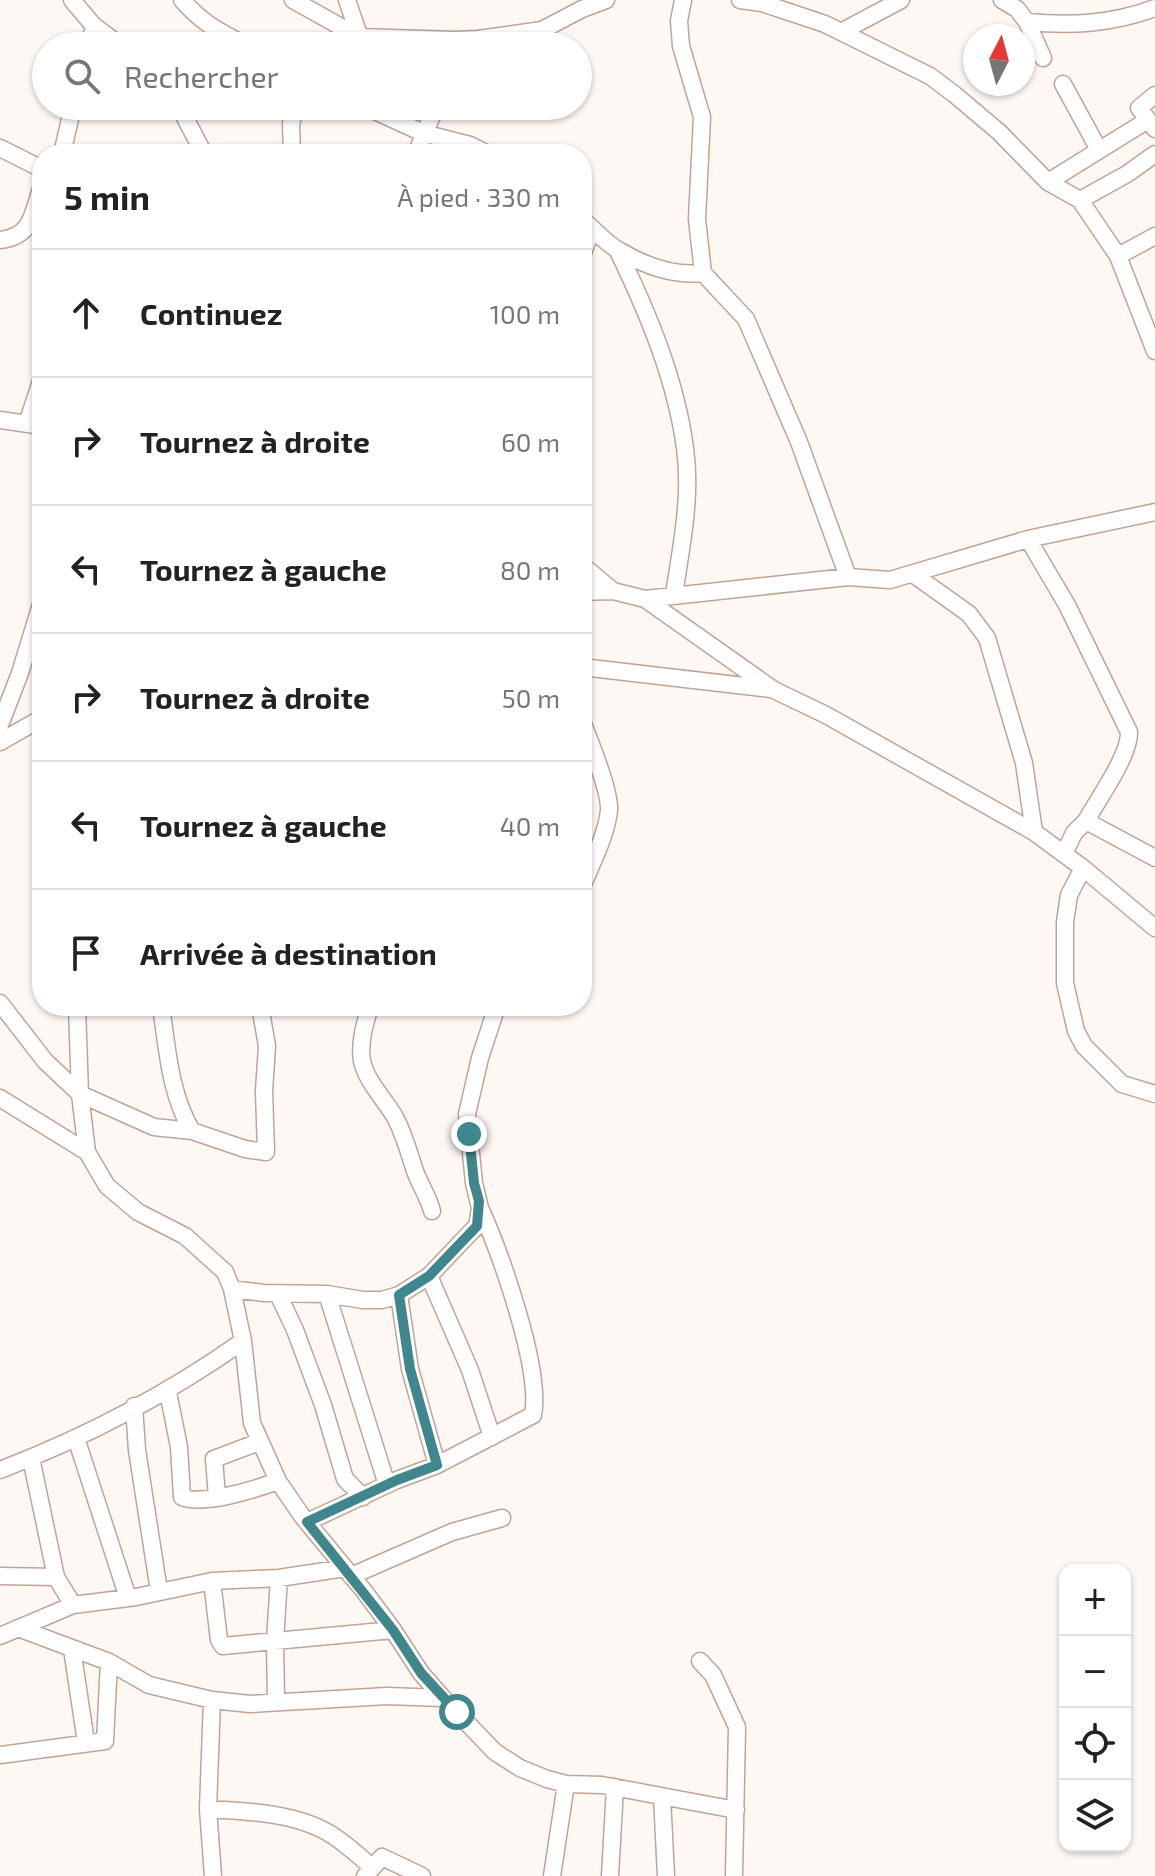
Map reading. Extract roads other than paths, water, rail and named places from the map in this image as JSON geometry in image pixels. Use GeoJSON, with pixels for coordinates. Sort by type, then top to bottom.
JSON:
{"type":"FeatureCollection","features":[{"type":"Feature","properties":{"kind":"street"},"geometry":{"type":"LineString","coordinates":[[182,0],[195,15],[218,32]]}},
{"type":"Feature","properties":{"kind":"street"},"geometry":{"type":"LineString","coordinates":[[293,0],[346,32]]}},
{"type":"Feature","properties":{"kind":"street"},"geometry":{"type":"LineString","coordinates":[[347,0],[358,32]]}},
{"type":"Feature","properties":{"kind":"street"},"geometry":{"type":"LineString","coordinates":[[532,32],[606,0]]}},
{"type":"Feature","properties":{"kind":"street"},"geometry":{"type":"LineString","coordinates":[[683,0],[679,21],[681,46],[702,117],[697,219],[703,273],[746,319],[799,442],[848,577]]}},
{"type":"Feature","properties":{"kind":"street"},"geometry":{"type":"LineString","coordinates":[[740,0],[794,12],[930,76],[999,132],[1048,182],[1080,200],[1118,256],[1150,319],[1155,351]]}},
{"type":"Feature","properties":{"kind":"street"},"geometry":{"type":"LineString","coordinates":[[841,32],[901,0]]}},
{"type":"Feature","properties":{"kind":"street"},"geometry":{"type":"LineString","coordinates":[[1002,0],[1060,25],[1099,24],[1155,8]]}},
{"type":"Feature","properties":{"kind":"street"},"geometry":{"type":"LineString","coordinates":[[83,3],[94,26],[102,32]]}},
{"type":"Feature","properties":{"kind":"street"},"geometry":{"type":"LineString","coordinates":[[1022,10],[1043,58]]}},
{"type":"Feature","properties":{"kind":"street"},"geometry":{"type":"LineString","coordinates":[[92,32],[94,26]]}},
{"type":"Feature","properties":{"kind":"street"},"geometry":{"type":"LineString","coordinates":[[1063,84],[1099,150]]}},
{"type":"Feature","properties":{"kind":"street"},"geometry":{"type":"LineString","coordinates":[[1048,182],[1099,150],[1151,124],[1139,107],[1155,95]]}},
{"type":"Feature","properties":{"kind":"street"},"geometry":{"type":"LineString","coordinates":[[64,144],[70,120]]}},
{"type":"Feature","properties":{"kind":"street"},"geometry":{"type":"LineString","coordinates":[[186,120],[199,144]]}},
{"type":"Feature","properties":{"kind":"street"},"geometry":{"type":"LineString","coordinates":[[292,120],[292,144]]}},
{"type":"Feature","properties":{"kind":"street"},"geometry":{"type":"LineString","coordinates":[[404,120],[423,133],[466,144]]}},
{"type":"Feature","properties":{"kind":"street"},"geometry":{"type":"LineString","coordinates":[[419,144],[429,120]]}},
{"type":"Feature","properties":{"kind":"street"},"geometry":{"type":"LineString","coordinates":[[0,152],[32,165]]}},
{"type":"Feature","properties":{"kind":"street"},"geometry":{"type":"LineString","coordinates":[[1080,200],[1127,174],[1155,154]]}},
{"type":"Feature","properties":{"kind":"street"},"geometry":{"type":"LineString","coordinates":[[0,240],[16,238],[27,229],[32,215]]}},
{"type":"Feature","properties":{"kind":"street"},"geometry":{"type":"LineString","coordinates":[[592,228],[618,251],[666,271],[685,275],[703,273]]}},
{"type":"Feature","properties":{"kind":"street"},"geometry":{"type":"LineString","coordinates":[[1118,256],[1155,236]]}},
{"type":"Feature","properties":{"kind":"street"},"geometry":{"type":"LineString","coordinates":[[618,251],[646,309],[670,383],[685,449],[687,503],[674,595]]}},
{"type":"Feature","properties":{"kind":"street"},"geometry":{"type":"LineString","coordinates":[[0,420],[32,425]]}},
{"type":"Feature","properties":{"kind":"street"},"geometry":{"type":"LineString","coordinates":[[645,599],[848,577],[890,580],[1028,539],[1155,512]]}},
{"type":"Feature","properties":{"kind":"street"},"geometry":{"type":"LineString","coordinates":[[1028,539],[1067,605],[1129,732],[1130,741],[1121,762],[1086,821],[1074,833],[1064,854]]}},
{"type":"Feature","properties":{"kind":"street"},"geometry":{"type":"LineString","coordinates":[[592,573],[613,591]]}},
{"type":"Feature","properties":{"kind":"street"},"geometry":{"type":"LineString","coordinates":[[913,574],[969,614],[987,638],[1024,763],[1034,832]]}},
{"type":"Feature","properties":{"kind":"street"},"geometry":{"type":"LineString","coordinates":[[592,592],[613,591],[645,599],[774,690],[826,715],[1034,832],[1155,928]]}},
{"type":"Feature","properties":{"kind":"street"},"geometry":{"type":"LineString","coordinates":[[0,725],[32,634]]}},
{"type":"Feature","properties":{"kind":"street"},"geometry":{"type":"LineString","coordinates":[[592,668],[774,690]]}},
{"type":"Feature","properties":{"kind":"street"},"geometry":{"type":"LineString","coordinates":[[0,742],[32,724]]}},
{"type":"Feature","properties":{"kind":"street"},"geometry":{"type":"LineString","coordinates":[[592,748],[609,809],[592,864]]}},
{"type":"Feature","properties":{"kind":"street"},"geometry":{"type":"LineString","coordinates":[[1086,821],[1155,858]]}},
{"type":"Feature","properties":{"kind":"street"},"geometry":{"type":"LineString","coordinates":[[1083,868],[1069,895],[1065,922],[1065,983],[1076,1031],[1084,1046],[1122,1084],[1155,1094]]}},
{"type":"Feature","properties":{"kind":"street"},"geometry":{"type":"LineString","coordinates":[[0,1003],[45,1061],[80,1094],[154,1127],[192,1131],[245,1149],[266,1152],[264,1091],[267,1046],[262,1016]]}},
{"type":"Feature","properties":{"kind":"street"},"geometry":{"type":"LineString","coordinates":[[77,1016],[80,1094],[87,1152],[107,1186],[138,1212],[185,1236],[225,1272],[232,1289],[243,1341],[252,1423],[278,1481],[393,1630],[421,1673],[495,1752],[520,1768],[566,1784],[615,1787],[736,1810]]}},
{"type":"Feature","properties":{"kind":"street"},"geometry":{"type":"LineString","coordinates":[[163,1016],[177,1095],[192,1131]]}},
{"type":"Feature","properties":{"kind":"street"},"geometry":{"type":"LineString","coordinates":[[368,1016],[361,1042],[362,1060],[369,1081],[407,1141],[416,1174],[428,1194],[432,1211]]}},
{"type":"Feature","properties":{"kind":"street"},"geometry":{"type":"LineString","coordinates":[[307,1522],[437,1465],[533,1415],[535,1398],[522,1331],[505,1270],[480,1208],[474,1183],[467,1114],[494,1016]]}},
{"type":"Feature","properties":{"kind":"street"},"geometry":{"type":"LineString","coordinates":[[0,1098],[87,1152]]}},
{"type":"Feature","properties":{"kind":"street"},"geometry":{"type":"LineString","coordinates":[[232,1289],[278,1294],[327,1294],[363,1300],[382,1300],[399,1295],[429,1276],[477,1226],[480,1208]]}},
{"type":"Feature","properties":{"kind":"street"},"geometry":{"type":"LineString","coordinates":[[429,1276],[470,1370],[492,1437]]}},
{"type":"Feature","properties":{"kind":"street"},"geometry":{"type":"LineString","coordinates":[[278,1294],[323,1405],[345,1479],[363,1497]]}},
{"type":"Feature","properties":{"kind":"street"},"geometry":{"type":"LineString","coordinates":[[327,1294],[387,1485]]}},
{"type":"Feature","properties":{"kind":"street"},"geometry":{"type":"LineString","coordinates":[[399,1295],[410,1369],[437,1465]]}},
{"type":"Feature","properties":{"kind":"street"},"geometry":{"type":"LineString","coordinates":[[0,1470],[76,1438],[134,1406],[168,1392],[243,1341]]}},
{"type":"Feature","properties":{"kind":"street"},"geometry":{"type":"LineString","coordinates":[[168,1392],[179,1447],[182,1497],[196,1500],[278,1481]]}},
{"type":"Feature","properties":{"kind":"street"},"geometry":{"type":"LineString","coordinates":[[134,1406],[137,1450],[159,1591]]}},
{"type":"Feature","properties":{"kind":"street"},"geometry":{"type":"LineString","coordinates":[[76,1438],[128,1598]]}},
{"type":"Feature","properties":{"kind":"street"},"geometry":{"type":"LineString","coordinates":[[217,1496],[214,1459],[259,1442]]}},
{"type":"Feature","properties":{"kind":"street"},"geometry":{"type":"LineString","coordinates":[[31,1458],[56,1577],[73,1605]]}},
{"type":"Feature","properties":{"kind":"street"},"geometry":{"type":"LineString","coordinates":[[0,1636],[73,1605],[128,1598],[212,1581],[348,1572],[452,1532],[502,1518]]}},
{"type":"Feature","properties":{"kind":"street"},"geometry":{"type":"LineString","coordinates":[[0,1576],[56,1577]]}},
{"type":"Feature","properties":{"kind":"street"},"geometry":{"type":"LineString","coordinates":[[276,1702],[275,1641],[279,1578]]}},
{"type":"Feature","properties":{"kind":"street"},"geometry":{"type":"LineString","coordinates":[[212,1581],[220,1644],[226,1646],[393,1630]]}},
{"type":"Feature","properties":{"kind":"street"},"geometry":{"type":"LineString","coordinates":[[18,1628],[109,1662],[149,1685],[212,1700],[250,1704],[387,1696],[443,1698]]}},
{"type":"Feature","properties":{"kind":"street"},"geometry":{"type":"LineString","coordinates":[[72,1649],[86,1742]]}},
{"type":"Feature","properties":{"kind":"street"},"geometry":{"type":"LineString","coordinates":[[700,1661],[713,1675],[737,1727],[734,1876]]}},
{"type":"Feature","properties":{"kind":"street"},"geometry":{"type":"LineString","coordinates":[[0,1755],[86,1742],[102,1743],[107,1739],[105,1701],[109,1662]]}},
{"type":"Feature","properties":{"kind":"street"},"geometry":{"type":"LineString","coordinates":[[212,1700],[208,1809],[213,1876]]}},
{"type":"Feature","properties":{"kind":"street"},"geometry":{"type":"LineString","coordinates":[[552,1876],[566,1784]]}},
{"type":"Feature","properties":{"kind":"street"},"geometry":{"type":"LineString","coordinates":[[610,1876],[615,1787]]}},
{"type":"Feature","properties":{"kind":"street"},"geometry":{"type":"LineString","coordinates":[[662,1797],[666,1876]]}},
{"type":"Feature","properties":{"kind":"street"},"geometry":{"type":"LineString","coordinates":[[208,1809],[272,1816],[318,1827],[333,1835],[368,1871],[382,1857],[422,1876]]}}]}
